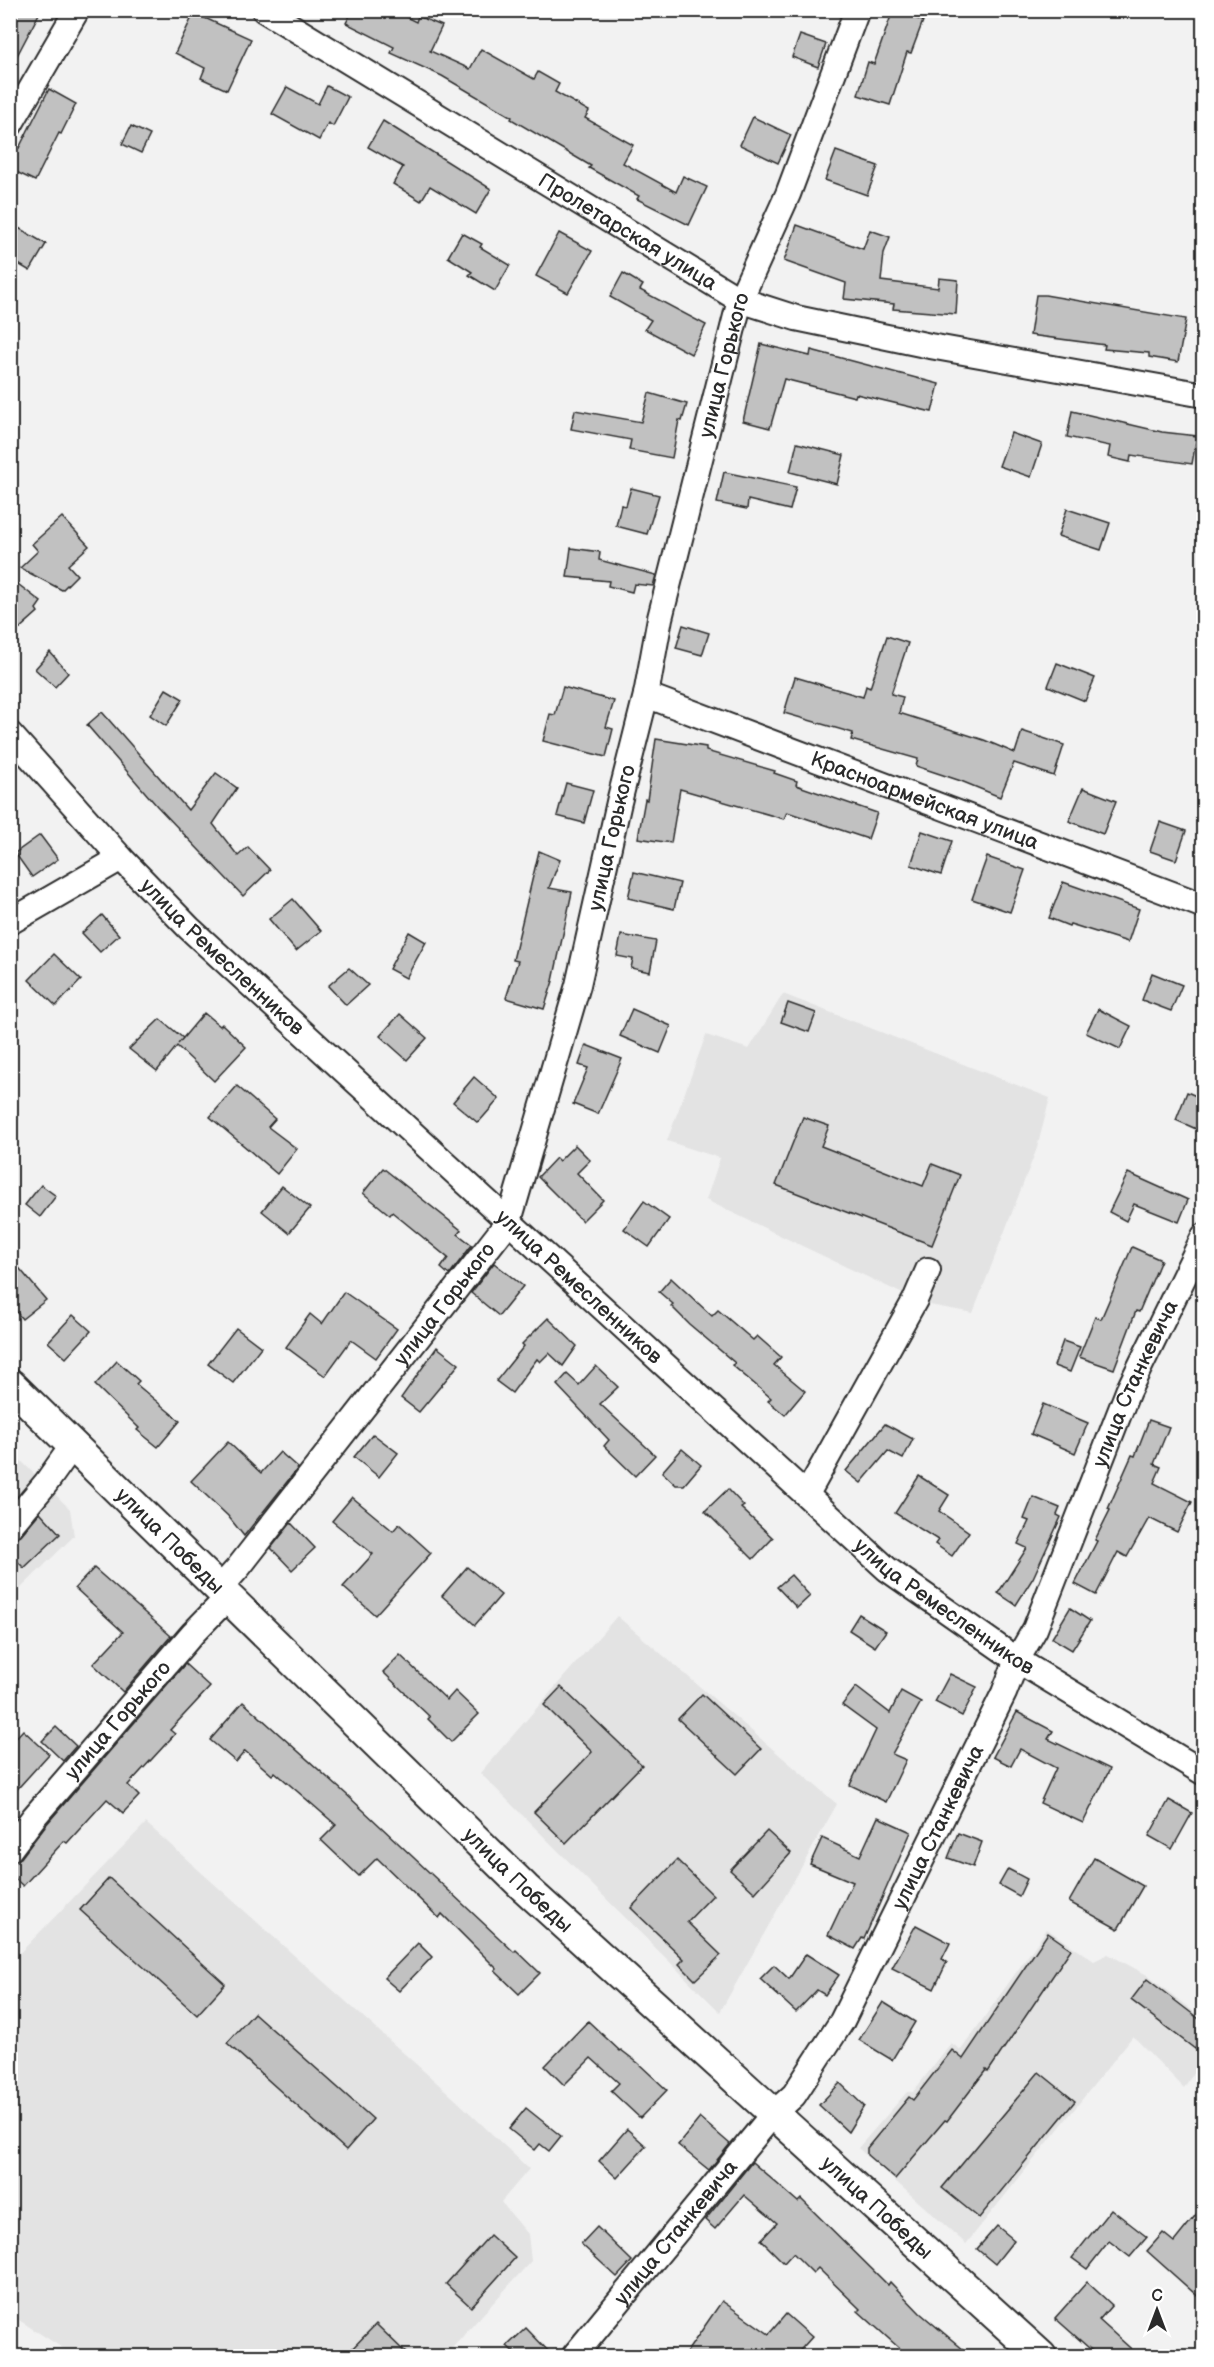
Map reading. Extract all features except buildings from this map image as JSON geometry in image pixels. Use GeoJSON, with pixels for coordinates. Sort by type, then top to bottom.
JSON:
{"type":"FeatureCollection","features":[{"type":"Feature","properties":{"kind":"main road","name":"улица Победы"},"geometry":{"type":"LineString","coordinates":[[10,1384],[525,1888],[1041,2356]]}},
{"type":"Feature","properties":{"kind":"street"},"geometry":{"type":"LineString","coordinates":[[10,125],[77,10]]}},
{"type":"Feature","properties":{"kind":"street","name":"Пролетарская улица"},"geometry":{"type":"LineString","coordinates":[[264,10],[740,300],[796,318],[930,346],[1203,395]]}},
{"type":"Feature","properties":{"kind":"street","name":"улица Горького"},"geometry":{"type":"LineString","coordinates":[[10,1848],[193,1633],[245,1559],[509,1221],[578,984],[646,695],[660,618],[740,300],[788,194],[857,10]]}},
{"type":"Feature","properties":{"kind":"street","name":"Красноармейская улица"},"geometry":{"type":"LineString","coordinates":[[646,695],[1203,906]]}},
{"type":"Feature","properties":{"kind":"street","name":"улица Ремесленников"},"geometry":{"type":"LineString","coordinates":[[10,734],[121,858],[189,928],[887,1569],[1017,1660],[1203,1773]]}},
{"type":"Feature","properties":{"kind":"street"},"geometry":{"type":"LineString","coordinates":[[10,922],[121,858]]}},
{"type":"Feature","properties":{"kind":"street","name":"улица Станкевича"},"geometry":{"type":"LineString","coordinates":[[574,2356],[611,2308],[773,2114],[794,2095],[842,2021],[1004,1693],[1017,1660],[1035,1629],[1128,1391],[1203,1236]]}},
{"type":"Feature","properties":{"kind":"street"},"geometry":{"type":"LineString","coordinates":[[807,1494],[915,1300],[928,1270]]}},
{"type":"Feature","properties":{"kind":"street"},"geometry":{"type":"LineString","coordinates":[[10,1526],[46,1483],[73,1445]]}},
{"type":"Feature","properties":{"kind":"shaded area"},"geometry":{"type":"Polygon","coordinates":[[[783,994],[1050,1098],[1037,1148],[973,1313],[924,1304],[706,1200],[720,1158],[667,1141],[706,1035],[749,1049],[783,994]]]}},
{"type":"Feature","properties":{"kind":"shaded area"},"geometry":{"type":"Polygon","coordinates":[[[10,1450],[70,1509],[74,1536],[11,1598],[10,1450]]]}},
{"type":"Feature","properties":{"kind":"shaded area"},"geometry":{"type":"Polygon","coordinates":[[[617,1616],[837,1804],[720,2012],[480,1773],[617,1616]]]}},
{"type":"Feature","properties":{"kind":"shaded area"},"geometry":{"type":"Polygon","coordinates":[[[146,1823],[455,2099],[529,2169],[501,2202],[528,2234],[531,2261],[445,2356],[75,2356],[11,2315],[10,1963],[146,1823]]]}},
{"type":"Feature","properties":{"kind":"shaded area"},"geometry":{"type":"Polygon","coordinates":[[[1047,1929],[1094,1961],[1108,1954],[1147,1975],[1203,2019],[1203,2057],[1184,2088],[1133,2036],[966,2244],[858,2148],[907,2092],[913,2092],[951,2043],[961,2050],[1047,1929]]]}}]}
